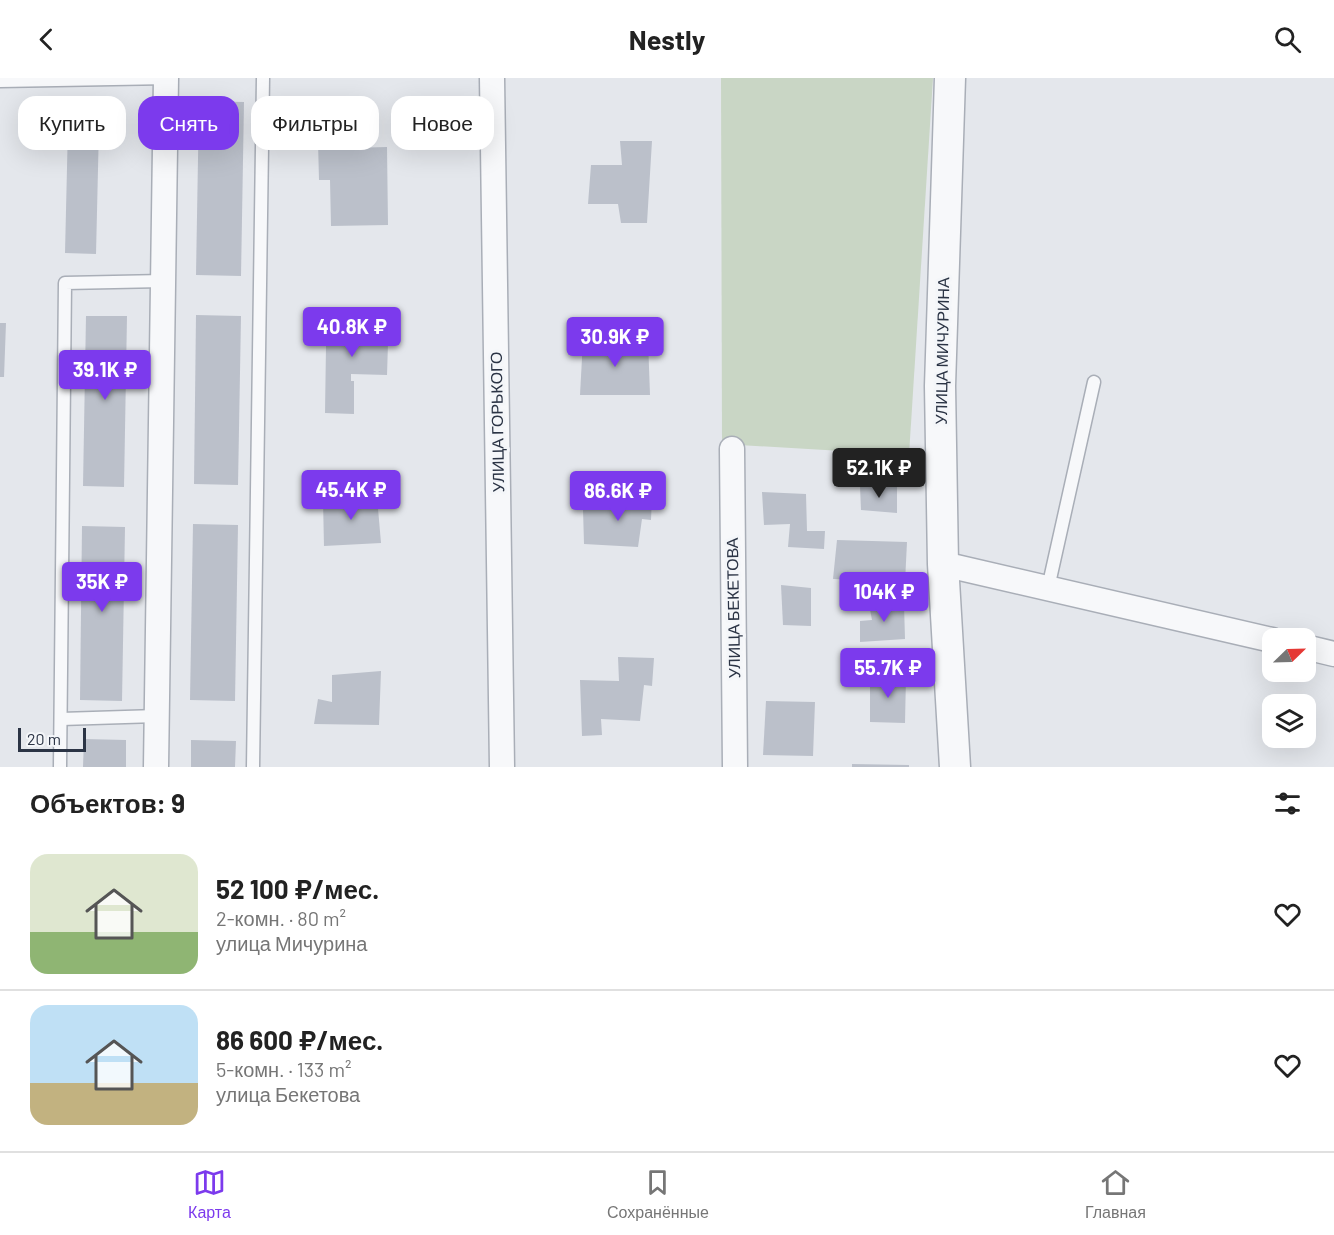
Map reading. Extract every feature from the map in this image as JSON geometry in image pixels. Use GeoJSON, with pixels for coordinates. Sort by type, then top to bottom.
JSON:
{"type":"FeatureCollection","features":[{"type":"Feature","properties":{"kind":"street"},"geometry":{"type":"LineString","coordinates":[[156,767],[167,78]]}},
{"type":"Feature","properties":{"kind":"street","name":"УЛИЦА ГОРЬКОГО"},"geometry":{"type":"LineString","coordinates":[[492,78],[502,767]]}},
{"type":"Feature","properties":{"kind":"street","name":"УЛИЦА МИЧУРИНА"},"geometry":{"type":"LineString","coordinates":[[950,78],[940,386],[943,564],[955,767]]}},
{"type":"Feature","properties":{"kind":"street","name":"УЛИЦА БЕКЕТОВА"},"geometry":{"type":"LineString","coordinates":[[732,449],[735,767]]}},
{"type":"Feature","properties":{"kind":"street"},"geometry":{"type":"LineString","coordinates":[[943,564],[1262,638]]}},
{"type":"Feature","properties":{"kind":"street"},"geometry":{"type":"LineString","coordinates":[[1316,649],[1332,651]]}},
{"type":"Feature","properties":{"kind":"lane"},"geometry":{"type":"LineString","coordinates":[[0,81],[167,78]]}},
{"type":"Feature","properties":{"kind":"lane"},"geometry":{"type":"LineString","coordinates":[[253,767],[263,78]]}},
{"type":"Feature","properties":{"kind":"lane"},"geometry":{"type":"LineString","coordinates":[[60,767],[65,283],[163,280]]}},
{"type":"Feature","properties":{"kind":"lane"},"geometry":{"type":"LineString","coordinates":[[1048,588],[1094,382]]}},
{"type":"Feature","properties":{"kind":"lane"},"geometry":{"type":"LineString","coordinates":[[61,719],[157,716]]}},
{"type":"Feature","properties":{"kind":"green space"},"geometry":{"type":"Polygon","coordinates":[[[721,78],[933,78],[909,455],[722,444],[721,78]]]}},
{"type":"Feature","properties":{"kind":"building"},"geometry":{"type":"Polygon","coordinates":[[[239,102],[244,102],[241,276],[196,275],[198,150],[239,150],[239,102]]]}},
{"type":"Feature","properties":{"kind":"building"},"geometry":{"type":"Polygon","coordinates":[[[620,141],[652,141],[647,223],[621,223],[618,204],[588,204],[591,165],[622,165],[620,141]]]}},
{"type":"Feature","properties":{"kind":"building"},"geometry":{"type":"Polygon","coordinates":[[[379,147],[387,147],[388,225],[331,226],[330,180],[319,180],[318,150],[379,150],[379,147]]]}},
{"type":"Feature","properties":{"kind":"building"},"geometry":{"type":"Polygon","coordinates":[[[67,150],[98,150],[96,254],[65,253],[67,150]]]}},
{"type":"Feature","properties":{"kind":"building"},"geometry":{"type":"Polygon","coordinates":[[[196,315],[241,316],[238,485],[194,484],[196,315]]]}},
{"type":"Feature","properties":{"kind":"building"},"geometry":{"type":"Polygon","coordinates":[[[86,316],[127,316],[124,487],[83,486],[86,316]]]}},
{"type":"Feature","properties":{"kind":"building"},"geometry":{"type":"Polygon","coordinates":[[[317,317],[348,318],[347,340],[367,341],[368,317],[395,318],[394,343],[388,343],[387,375],[351,374],[351,381],[354,381],[354,414],[325,413],[326,346],[316,346],[317,317]]]}},
{"type":"Feature","properties":{"kind":"building"},"geometry":{"type":"Polygon","coordinates":[[[0,323],[6,323],[4,377],[0,377],[0,323]]]}},
{"type":"Feature","properties":{"kind":"building"},"geometry":{"type":"Polygon","coordinates":[[[583,340],[648,340],[650,395],[580,395],[583,340]]]}},
{"type":"Feature","properties":{"kind":"building"},"geometry":{"type":"Polygon","coordinates":[[[860,486],[897,487],[897,513],[861,510],[860,486]]]}},
{"type":"Feature","properties":{"kind":"building"},"geometry":{"type":"Polygon","coordinates":[[[762,492],[806,494],[807,531],[825,531],[824,549],[788,547],[790,524],[764,525],[762,492]]]}},
{"type":"Feature","properties":{"kind":"building"},"geometry":{"type":"Polygon","coordinates":[[[621,494],[652,497],[651,520],[642,519],[638,547],[584,544],[583,509],[618,510],[621,494]]]}},
{"type":"Feature","properties":{"kind":"building"},"geometry":{"type":"Polygon","coordinates":[[[377,497],[381,543],[324,546],[323,499],[377,497]]]}},
{"type":"Feature","properties":{"kind":"building"},"geometry":{"type":"Polygon","coordinates":[[[193,524],[238,525],[235,701],[190,700],[193,524]]]}},
{"type":"Feature","properties":{"kind":"building"},"geometry":{"type":"Polygon","coordinates":[[[82,526],[125,527],[122,701],[80,700],[82,526]]]}},
{"type":"Feature","properties":{"kind":"building"},"geometry":{"type":"Polygon","coordinates":[[[837,540],[907,542],[905,582],[833,579],[837,540]]]}},
{"type":"Feature","properties":{"kind":"building"},"geometry":{"type":"Polygon","coordinates":[[[781,585],[811,588],[811,626],[783,625],[781,585]]]}},
{"type":"Feature","properties":{"kind":"building"},"geometry":{"type":"Polygon","coordinates":[[[869,604],[904,604],[905,639],[860,642],[860,621],[872,620],[869,604]]]}},
{"type":"Feature","properties":{"kind":"building"},"geometry":{"type":"Polygon","coordinates":[[[618,657],[654,658],[652,686],[644,685],[640,721],[601,719],[602,735],[582,736],[580,680],[619,681],[618,657]]]}},
{"type":"Feature","properties":{"kind":"building"},"geometry":{"type":"Polygon","coordinates":[[[381,671],[379,725],[314,724],[318,699],[332,702],[332,675],[381,671]]]}},
{"type":"Feature","properties":{"kind":"building"},"geometry":{"type":"Polygon","coordinates":[[[870,674],[906,676],[905,723],[870,722],[870,674]]]}},
{"type":"Feature","properties":{"kind":"building"},"geometry":{"type":"Polygon","coordinates":[[[766,701],[815,702],[813,756],[763,755],[766,701]]]}},
{"type":"Feature","properties":{"kind":"building"},"geometry":{"type":"Polygon","coordinates":[[[84,739],[126,740],[126,767],[83,767],[84,739]]]}},
{"type":"Feature","properties":{"kind":"building"},"geometry":{"type":"Polygon","coordinates":[[[191,740],[236,741],[235,767],[191,767],[191,740]]]}},
{"type":"Feature","properties":{"kind":"building"},"geometry":{"type":"Polygon","coordinates":[[[852,764],[909,765],[909,767],[852,767],[852,764]]]}}]}
